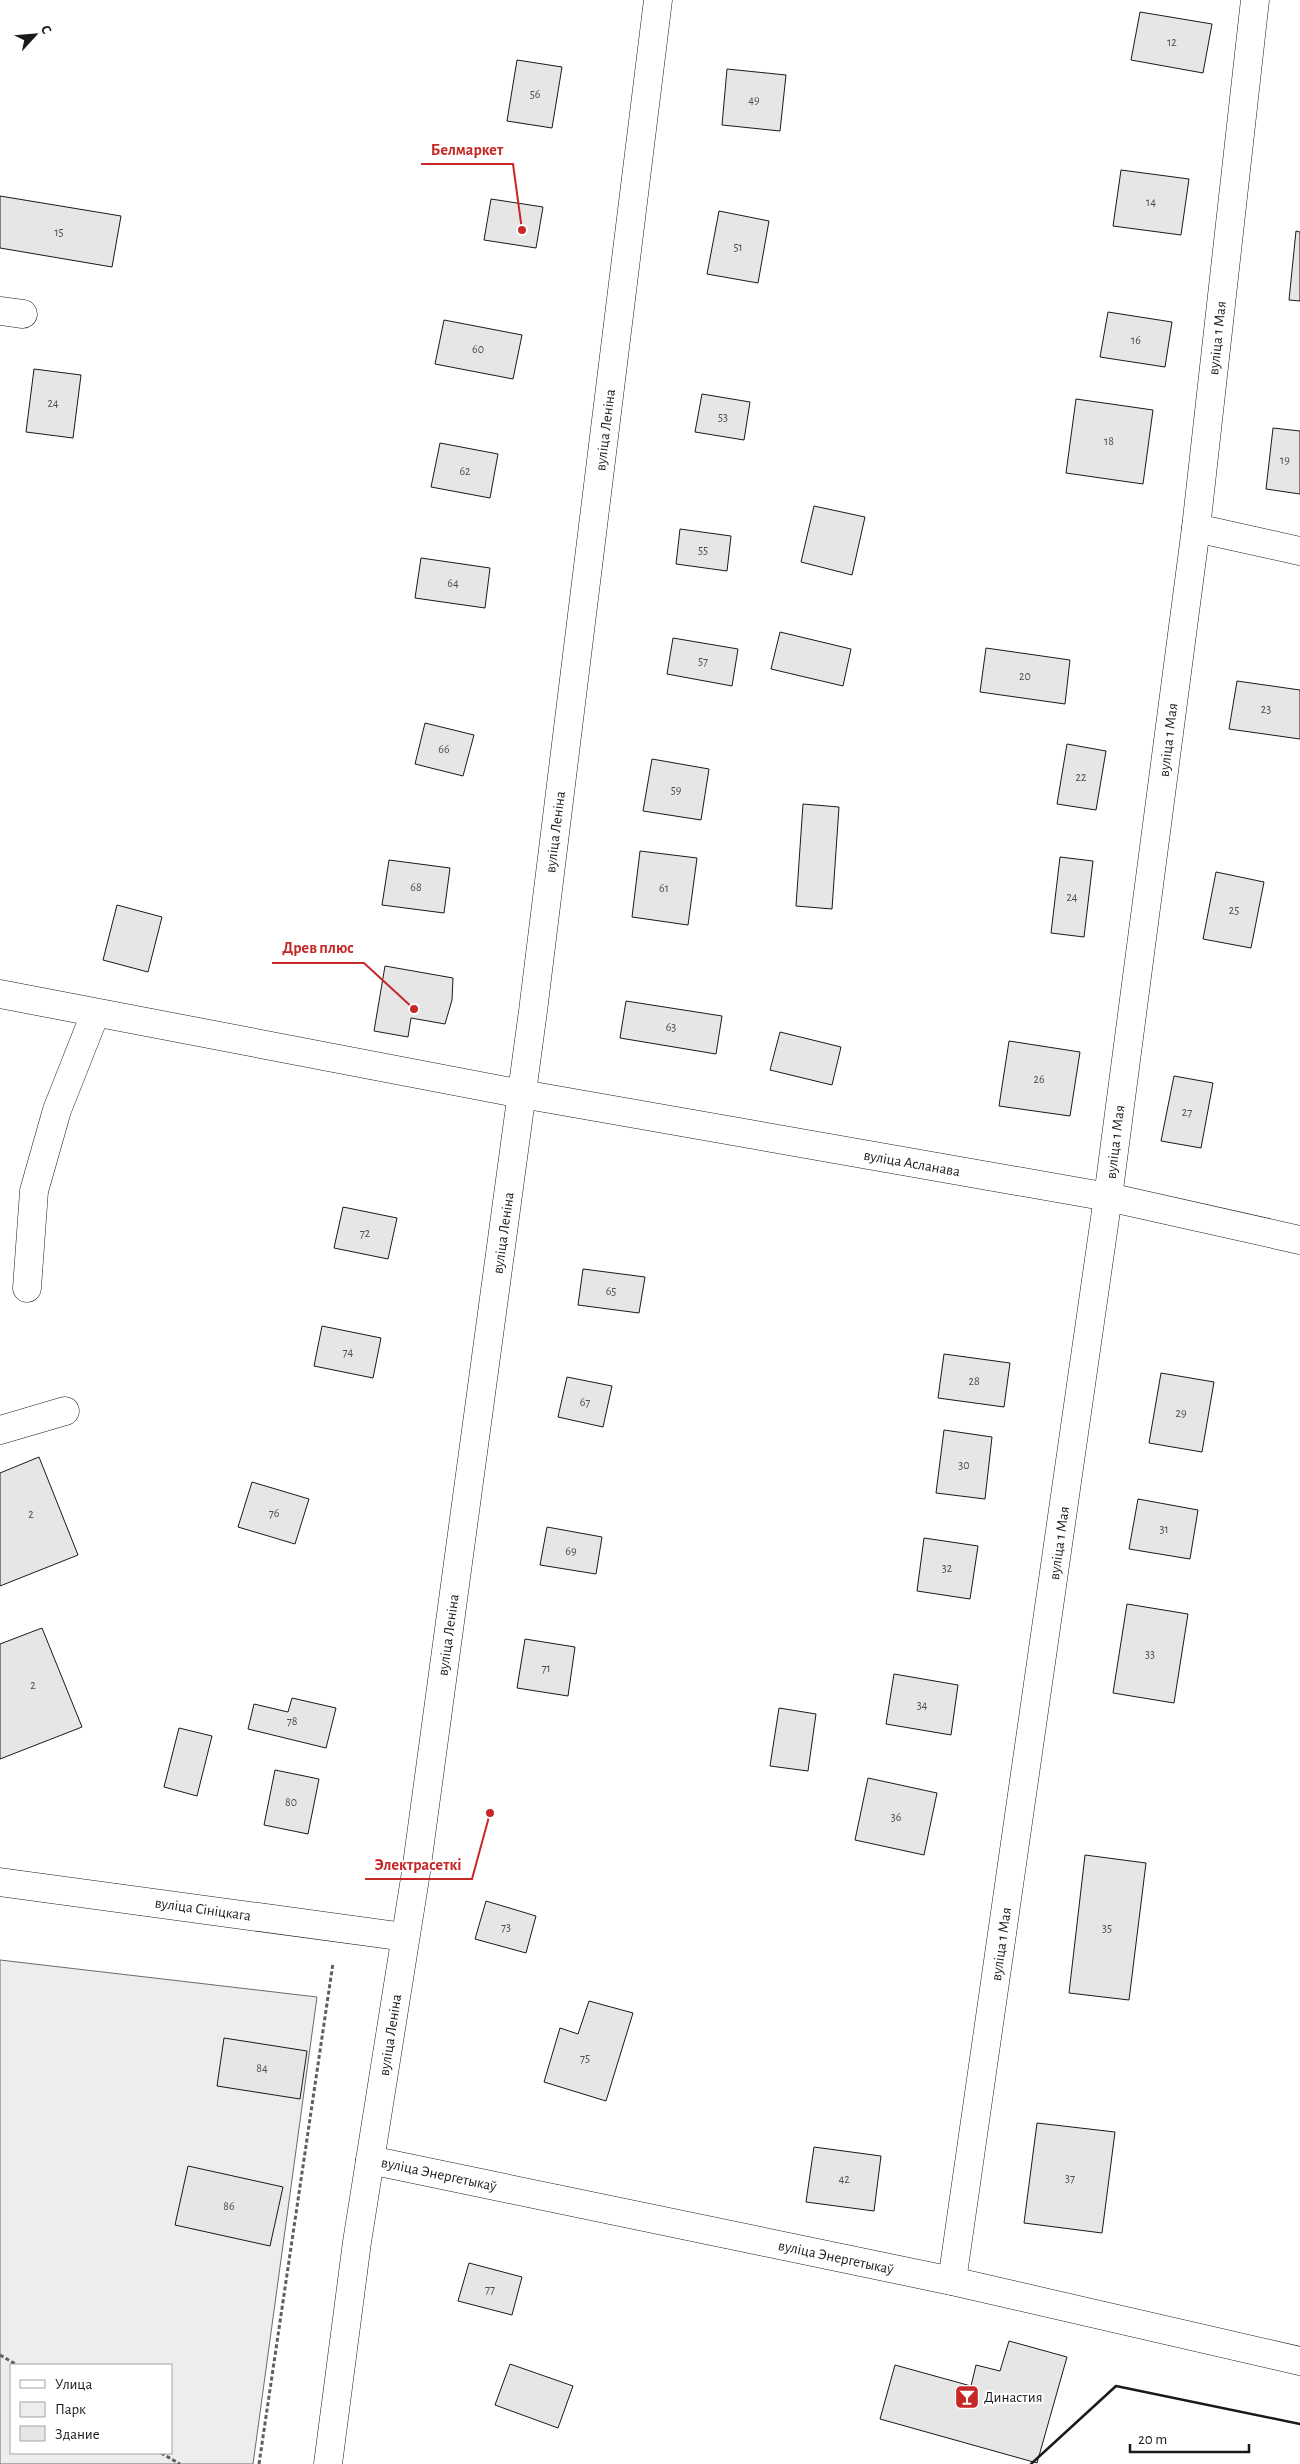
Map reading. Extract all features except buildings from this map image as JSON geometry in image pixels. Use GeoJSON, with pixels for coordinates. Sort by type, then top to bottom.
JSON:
{"type":"FeatureCollection","features":[{"type":"Feature","properties":{"kind":"street","name":"вуліца Леніна"},"geometry":{"type":"LineString","coordinates":[[328,2464],[370,2160],[416,1872],[522,1094],[658,0]]}},
{"type":"Feature","properties":{"kind":"street","name":"вуліца 1 Мая"},"geometry":{"type":"LineString","coordinates":[[952,2281],[1108,1197],[1196,528],[1255,0]]}},
{"type":"Feature","properties":{"kind":"street"},"geometry":{"type":"LineString","coordinates":[[1196,528],[1300,551]]}},
{"type":"Feature","properties":{"kind":"street","name":"вуліца Асланава"},"geometry":{"type":"LineString","coordinates":[[0,994],[95,1014],[522,1094],[1108,1197],[1300,1240]]}},
{"type":"Feature","properties":{"kind":"street"},"geometry":{"type":"LineString","coordinates":[[27,1288],[34,1190],[57,1110],[95,1014]]}},
{"type":"Feature","properties":{"kind":"street"},"geometry":{"type":"LineString","coordinates":[[0,1430],[64,1411]]}},
{"type":"Feature","properties":{"kind":"street","name":"вуліца Сініцкага"},"geometry":{"type":"LineString","coordinates":[[0,1882],[405,1937]]}},
{"type":"Feature","properties":{"kind":"street","name":"вуліца Энергетыкаў"},"geometry":{"type":"LineString","coordinates":[[370,2160],[952,2281],[1300,2361]]}},
{"type":"Feature","properties":{"kind":"path"},"geometry":{"type":"LineString","coordinates":[[258,2464],[338,1927]]}},
{"type":"Feature","properties":{"kind":"path"},"geometry":{"type":"LineString","coordinates":[[0,2355],[15,2364]]}},
{"type":"Feature","properties":{"kind":"path"},"geometry":{"type":"LineString","coordinates":[[163,2454],[180,2464]]}},
{"type":"Feature","properties":{"kind":"green space"},"geometry":{"type":"Polygon","coordinates":[[[0,1960],[317,1997],[253,2464],[0,2464],[0,1960]]]}},
{"type":"Feature","properties":{"kind":"wall"},"geometry":{"type":"LineString","coordinates":[[1031,2464],[1116,2386],[1300,2424]]}},
{"type":"Feature","properties":{"kind":"place","name":"Белмаркет"},"geometry":{"type":"Point","coordinates":[522,230]}},
{"type":"Feature","properties":{"kind":"place","name":"Древ плюс"},"geometry":{"type":"Point","coordinates":[414,1009]}},
{"type":"Feature","properties":{"kind":"place","name":"Электрасеткі"},"geometry":{"type":"Point","coordinates":[490,1813]}},
{"type":"Feature","properties":{"kind":"place","name":"Династия"},"geometry":{"type":"Point","coordinates":[967,2397]}}]}
